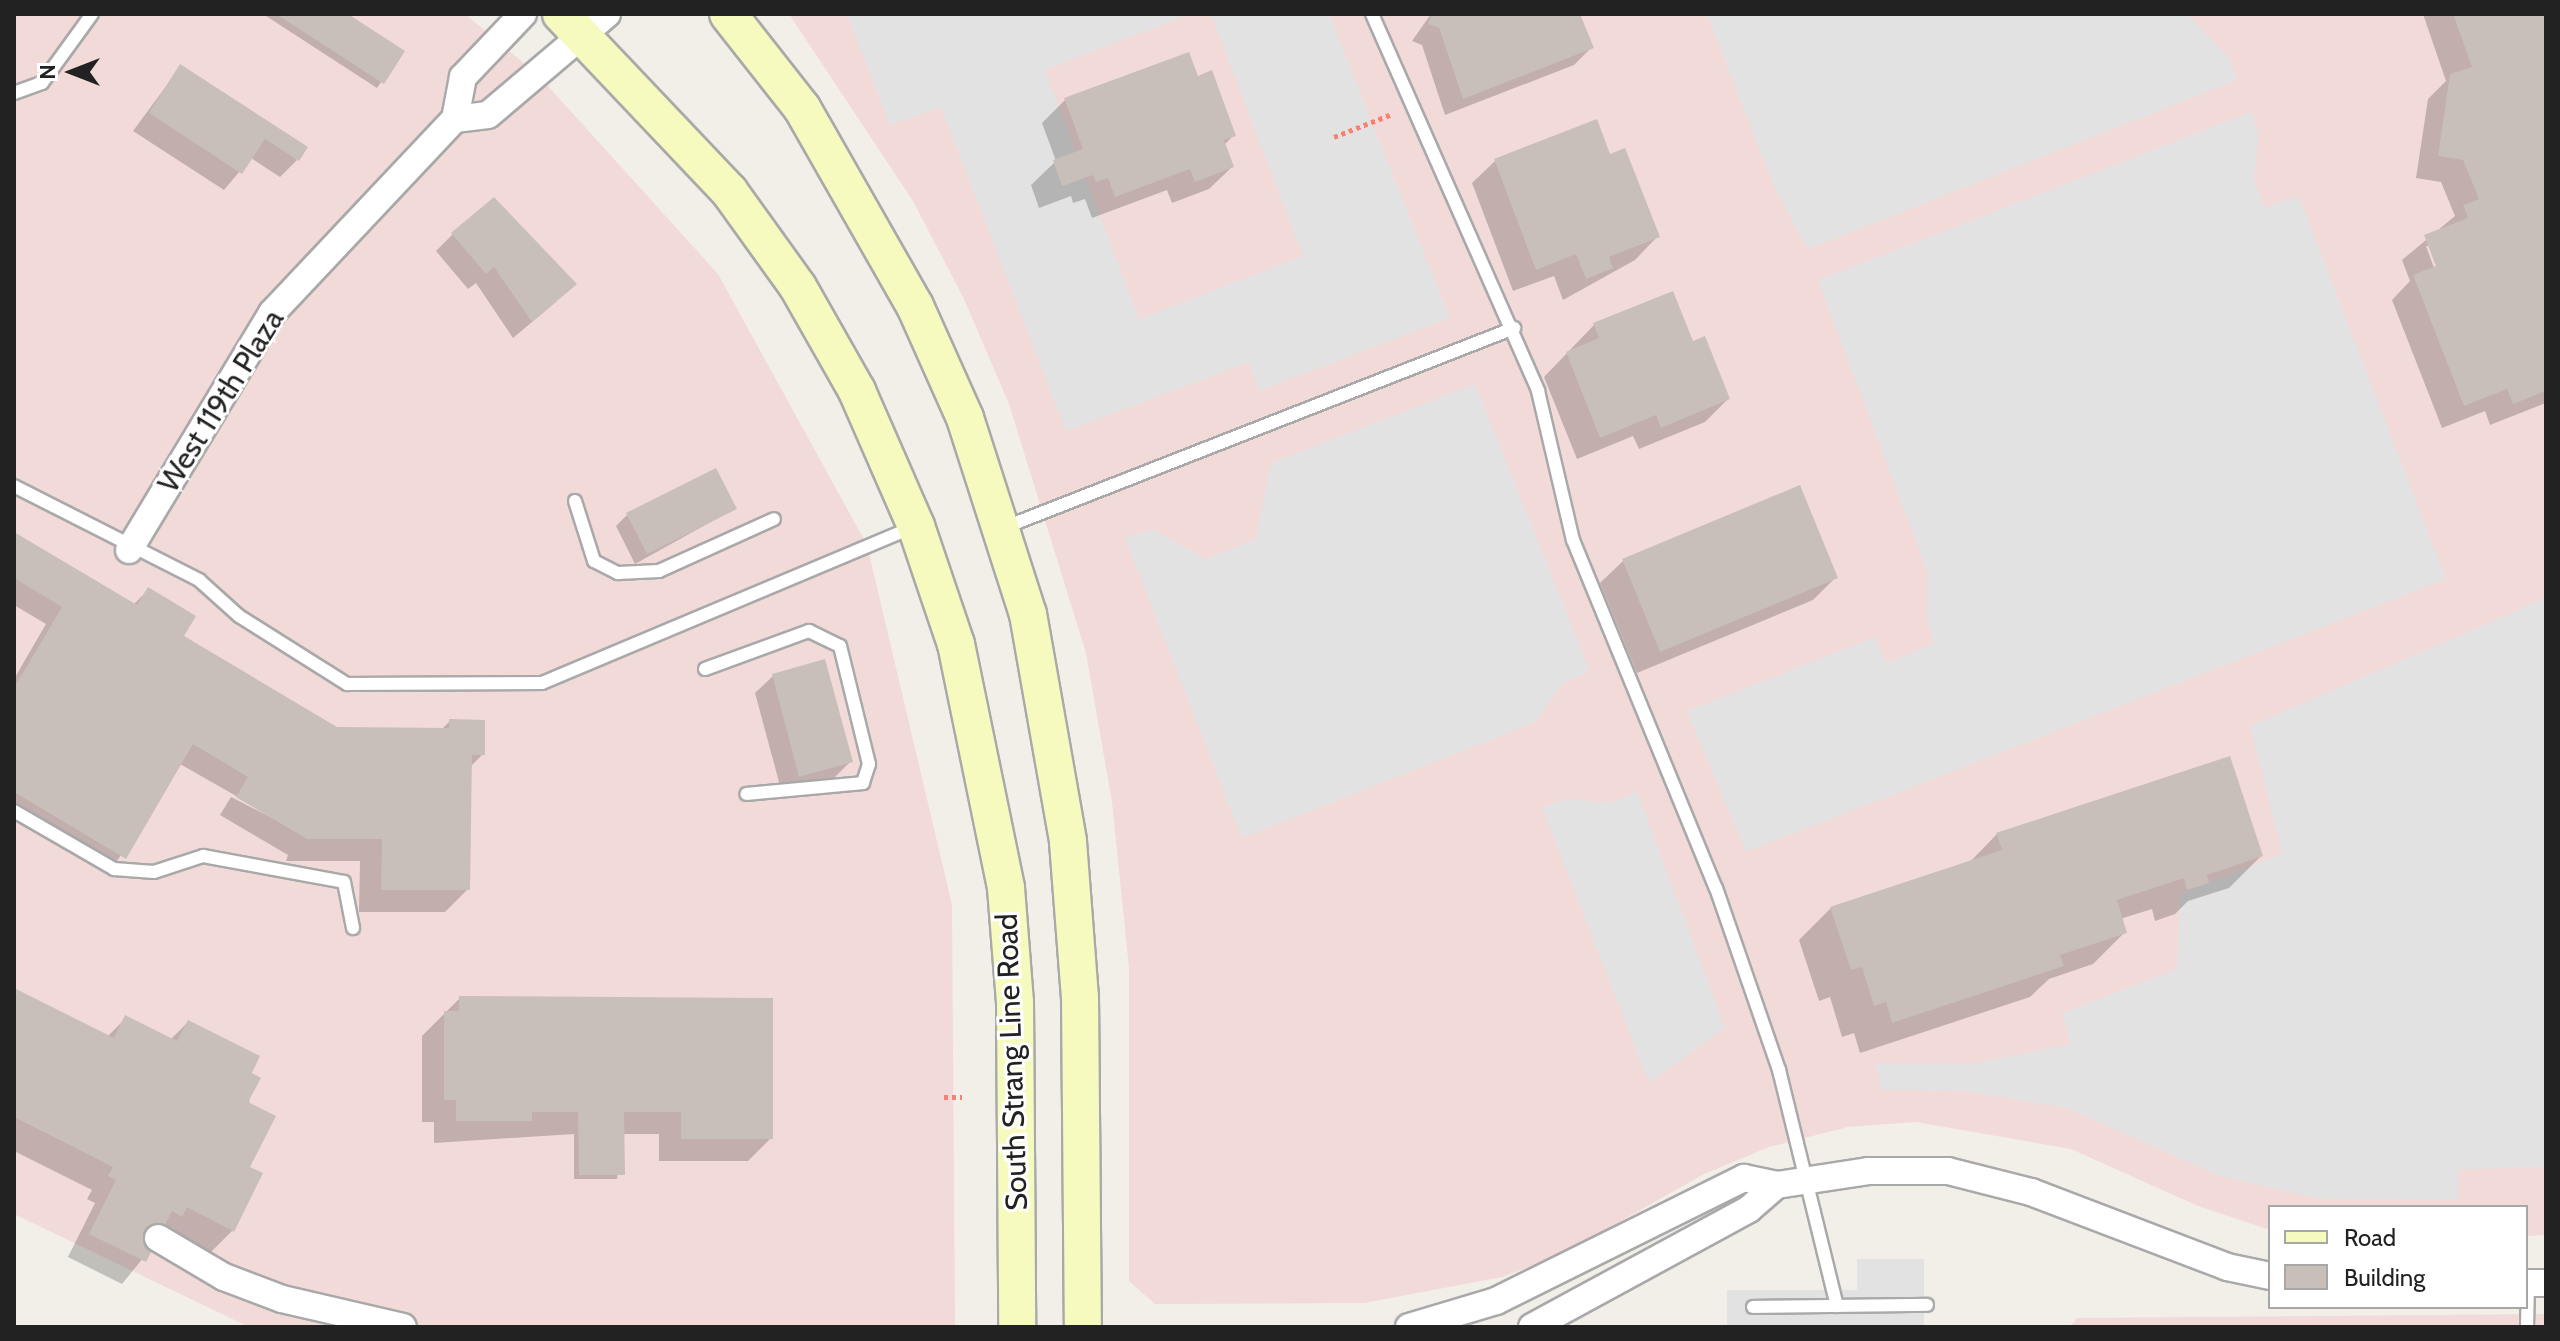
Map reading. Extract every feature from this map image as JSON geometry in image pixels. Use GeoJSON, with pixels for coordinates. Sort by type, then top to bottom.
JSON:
{"type":"FeatureCollection","features":[{"type":"Feature","properties":{"kind":"main road"},"geometry":{"type":"LineString","coordinates":[[728,14],[802,108],[866,211],[965,418],[1003,528],[1028,614],[1068,842],[1080,997],[1083,1327]]}},
{"type":"Feature","properties":{"kind":"main road","name":"South Strang Line Road"},"geometry":{"type":"LineString","coordinates":[[584,21],[729,191],[798,287],[857,391],[916,526],[956,644],[1006,888],[1015,1002],[1017,1327]]}},
{"type":"Feature","properties":{"kind":"street"},"geometry":{"type":"LineString","coordinates":[[523,14],[463,77],[455,119],[488,115],[584,21]]}},
{"type":"Feature","properties":{"kind":"street","name":"West 119th Plaza"},"geometry":{"type":"LineString","coordinates":[[129,550],[272,313],[455,119]]}},
{"type":"Feature","properties":{"kind":"street"},"geometry":{"type":"LineString","coordinates":[[1409,1327],[1496,1301],[1744,1178],[1777,1185],[1809,1178],[1948,1171],[2031,1192],[2227,1267],[2268,1276]]}},
{"type":"Feature","properties":{"kind":"street"},"geometry":{"type":"LineString","coordinates":[[1532,1327],[1749,1209],[1777,1185]]}},
{"type":"Feature","properties":{"kind":"street"},"geometry":{"type":"LineString","coordinates":[[158,1238],[224,1277],[282,1299],[403,1327]]}},
{"type":"Feature","properties":{"kind":"lane"},"geometry":{"type":"LineString","coordinates":[[14,93],[42,83],[92,14]]}},
{"type":"Feature","properties":{"kind":"lane"},"geometry":{"type":"LineString","coordinates":[[1372,14],[1409,107],[1514,328],[1538,391],[1573,540],[1716,888],[1809,1178],[1837,1306]]}},
{"type":"Feature","properties":{"kind":"lane"},"geometry":{"type":"LineString","coordinates":[[1003,528],[1514,328]]}},
{"type":"Feature","properties":{"kind":"lane"},"geometry":{"type":"LineString","coordinates":[[14,486],[129,550],[199,580],[239,616],[347,684],[542,683],[916,526]]}},
{"type":"Feature","properties":{"kind":"lane"},"geometry":{"type":"LineString","coordinates":[[575,501],[594,561],[618,573],[659,571],[774,519]]}},
{"type":"Feature","properties":{"kind":"lane"},"geometry":{"type":"LineString","coordinates":[[705,669],[809,631],[840,646],[869,764],[863,783],[747,794]]}},
{"type":"Feature","properties":{"kind":"lane"},"geometry":{"type":"LineString","coordinates":[[14,811],[114,869],[154,872],[203,856],[344,882],[353,928]]}},
{"type":"Feature","properties":{"kind":"lane"},"geometry":{"type":"LineString","coordinates":[[2527,1327],[2533,1283]]}},
{"type":"Feature","properties":{"kind":"lane"},"geometry":{"type":"LineString","coordinates":[[1753,1307],[1927,1305]]}},
{"type":"Feature","properties":{"kind":"path"},"geometry":{"type":"LineString","coordinates":[[1334,137],[1409,107]]}},
{"type":"Feature","properties":{"kind":"path"},"geometry":{"type":"LineString","coordinates":[[944,1097],[962,1097]]}},
{"type":"Feature","properties":{"kind":"shaded area"},"geometry":{"type":"Polygon","coordinates":[[[14,14],[465,14],[538,75],[718,274],[867,545],[952,905],[955,1327],[249,1327],[14,1214],[14,14]]]}},
{"type":"Feature","properties":{"kind":"shaded area"},"geometry":{"type":"Polygon","coordinates":[[[789,14],[2546,14],[2546,1235],[2528,1236],[2528,1205],[2268,1205],[2268,1229],[2198,1206],[2071,1149],[1916,1122],[1848,1127],[1769,1147],[1704,1174],[1561,1255],[1502,1277],[1364,1303],[1155,1304],[1129,1281],[1129,968],[1112,802],[1086,653],[1009,404],[964,299],[913,201],[789,14]]]}},
{"type":"Feature","properties":{"kind":"shaded area"},"geometry":{"type":"Polygon","coordinates":[[[847,14],[1190,14],[1045,70],[1139,319],[1303,256],[1211,14],[1329,14],[1450,318],[1259,391],[1249,362],[1066,431],[941,107],[890,125],[847,14]]]}},
{"type":"Feature","properties":{"kind":"shaded area"},"geometry":{"type":"Polygon","coordinates":[[[1707,14],[2187,14],[2229,58],[2237,80],[1808,249],[1775,189],[1707,14]]]}},
{"type":"Feature","properties":{"kind":"shaded area"},"geometry":{"type":"Polygon","coordinates":[[[2251,112],[2259,134],[2254,180],[2264,208],[2299,196],[2446,579],[1746,852],[1687,711],[1875,637],[1886,663],[1935,643],[1927,621],[1927,571],[1818,280],[2251,112]]]}},
{"type":"Feature","properties":{"kind":"shaded area"},"geometry":{"type":"Polygon","coordinates":[[[1475,384],[1590,671],[1562,684],[1536,722],[1242,838],[1125,538],[1152,529],[1206,559],[1256,539],[1271,463],[1475,384]]]}},
{"type":"Feature","properties":{"kind":"shaded area"},"geometry":{"type":"Polygon","coordinates":[[[2546,598],[2546,1166],[2459,1170],[2458,1200],[2321,1199],[2219,1176],[2067,1108],[1965,1091],[1881,1090],[1876,1063],[1971,1064],[2071,1044],[2062,1013],[2177,969],[2180,894],[2282,854],[2250,726],[2546,598]]]}},
{"type":"Feature","properties":{"kind":"shaded area"},"geometry":{"type":"Polygon","coordinates":[[[1637,791],[1725,1028],[1649,1083],[1542,807],[1567,799],[1611,803],[1637,791]]]}},
{"type":"Feature","properties":{"kind":"shaded area"},"geometry":{"type":"Polygon","coordinates":[[[1857,1259],[1924,1259],[1924,1327],[1727,1327],[1727,1290],[1857,1290],[1857,1259]]]}},
{"type":"Feature","properties":{"kind":"shaded area"},"geometry":{"type":"Polygon","coordinates":[[[2546,1314],[2546,1327],[2070,1327],[2077,1318],[2546,1314]]]}},
{"type":"Feature","properties":{"kind":"building"},"geometry":{"type":"Polygon","coordinates":[[[276,14],[348,14],[405,51],[384,84],[276,14]]]}},
{"type":"Feature","properties":{"kind":"building"},"geometry":{"type":"Polygon","coordinates":[[[1432,14],[1580,14],[1594,48],[1463,99],[1439,28],[1428,24],[1432,14]]]}},
{"type":"Feature","properties":{"kind":"building"},"geometry":{"type":"Polygon","coordinates":[[[2453,14],[2546,14],[2546,391],[2513,404],[2507,389],[2464,406],[2413,275],[2436,266],[2424,235],[2468,218],[2463,205],[2479,199],[2463,160],[2438,156],[2450,74],[2472,67],[2453,14]]]}},
{"type":"Feature","properties":{"kind":"building"},"geometry":{"type":"Polygon","coordinates":[[[1189,52],[1198,76],[1212,70],[1236,136],[1224,140],[1234,167],[1195,182],[1190,169],[1115,197],[1108,178],[1096,182],[1093,175],[1062,186],[1053,160],[1083,149],[1064,98],[1189,52]]]}},
{"type":"Feature","properties":{"kind":"building"},"geometry":{"type":"Polygon","coordinates":[[[180,64],[308,147],[299,161],[265,139],[242,174],[149,113],[180,64]]]}},
{"type":"Feature","properties":{"kind":"building"},"geometry":{"type":"Polygon","coordinates":[[[1597,119],[1610,154],[1625,148],[1660,237],[1609,257],[1613,268],[1586,279],[1576,254],[1536,270],[1494,159],[1597,119]]]}},
{"type":"Feature","properties":{"kind":"building"},"geometry":{"type":"Polygon","coordinates":[[[494,197],[577,284],[532,322],[494,267],[486,274],[451,233],[494,197]]]}},
{"type":"Feature","properties":{"kind":"building"},"geometry":{"type":"Polygon","coordinates":[[[1673,291],[1693,341],[1705,336],[1730,399],[1661,428],[1656,415],[1600,438],[1566,352],[1599,338],[1593,323],[1673,291]]]}},
{"type":"Feature","properties":{"kind":"building"},"geometry":{"type":"Polygon","coordinates":[[[716,468],[737,509],[647,554],[626,513],[716,468]]]}},
{"type":"Feature","properties":{"kind":"building"},"geometry":{"type":"Polygon","coordinates":[[[1800,485],[1838,578],[1660,652],[1622,559],[1800,485]]]}},
{"type":"Feature","properties":{"kind":"building"},"geometry":{"type":"Polygon","coordinates":[[[14,532],[137,605],[148,587],[196,616],[184,636],[337,727],[449,728],[449,719],[485,720],[485,755],[472,755],[470,890],[381,890],[382,839],[307,839],[236,797],[248,777],[193,744],[126,859],[14,792],[14,688],[62,607],[14,578],[14,532]]]}},
{"type":"Feature","properties":{"kind":"building"},"geometry":{"type":"Polygon","coordinates":[[[825,659],[853,762],[799,777],[772,674],[825,659]]]}},
{"type":"Feature","properties":{"kind":"building"},"geometry":{"type":"Polygon","coordinates":[[[2230,756],[2263,856],[2207,875],[2209,883],[2187,890],[2184,878],[2117,900],[2127,933],[2060,955],[2064,966],[1892,1023],[1886,1002],[1874,1006],[1862,967],[1851,970],[1830,907],[2002,850],[1996,833],[2230,756]]]}},
{"type":"Feature","properties":{"kind":"building"},"geometry":{"type":"Polygon","coordinates":[[[14,988],[114,1038],[125,1015],[177,1041],[188,1020],[260,1056],[252,1073],[261,1078],[248,1102],[276,1116],[250,1167],[263,1173],[234,1232],[187,1207],[182,1217],[172,1211],[146,1262],[89,1234],[116,1180],[108,1176],[113,1167],[14,1117],[14,988]]]}},
{"type":"Feature","properties":{"kind":"building"},"geometry":{"type":"Polygon","coordinates":[[[459,996],[773,998],[773,1139],[681,1139],[681,1112],[624,1112],[625,1175],[579,1175],[578,1112],[532,1112],[532,1121],[456,1121],[456,1100],[444,1100],[444,1011],[459,1011],[459,996]]]}}]}
